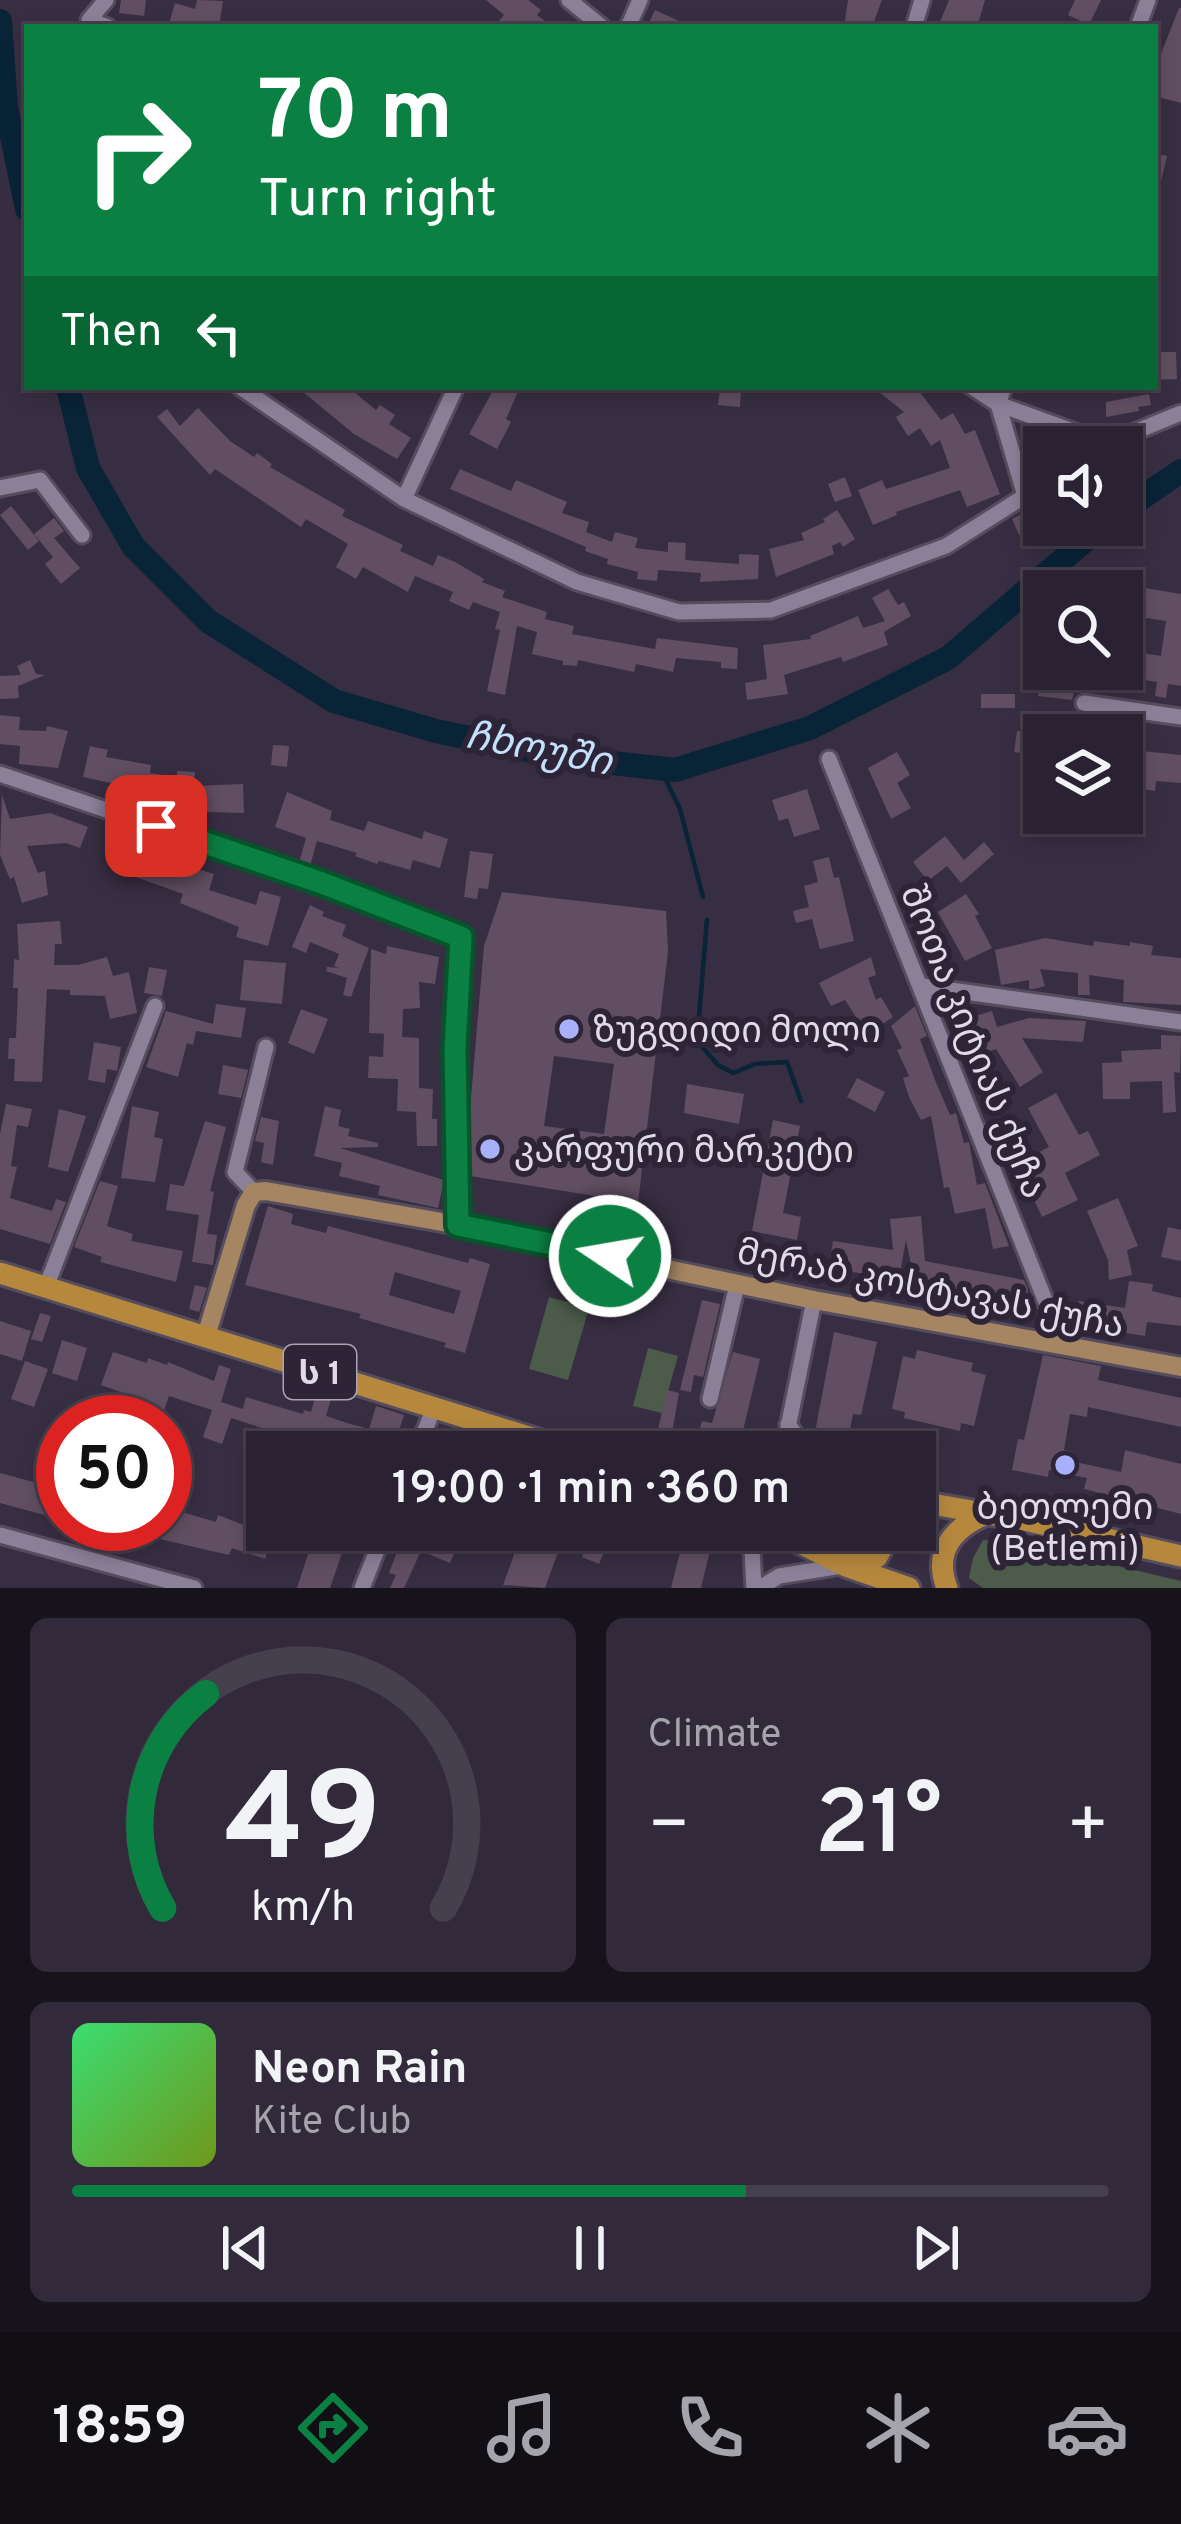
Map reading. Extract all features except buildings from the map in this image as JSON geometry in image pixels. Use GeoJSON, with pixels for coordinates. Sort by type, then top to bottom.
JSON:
{"type":"FeatureCollection","features":[{"type":"Feature","properties":{"kind":"highway","name":"ს 1"},"geometry":{"type":"LineString","coordinates":[[0,1273],[509,1431]]}},
{"type":"Feature","properties":{"kind":"highway"},"geometry":{"type":"LineString","coordinates":[[936,1505],[1181,1556]]}},
{"type":"Feature","properties":{"kind":"highway"},"geometry":{"type":"LineString","coordinates":[[946,1588],[942,1570],[947,1543],[967,1523],[987,1514]]}},
{"type":"Feature","properties":{"kind":"highway"},"geometry":{"type":"LineString","coordinates":[[817,1551],[909,1588]]}},
{"type":"Feature","properties":{"kind":"highway"},"geometry":{"type":"LineString","coordinates":[[831,1551],[838,1562]]}},
{"type":"Feature","properties":{"kind":"highway"},"geometry":{"type":"LineString","coordinates":[[838,1562],[877,1557],[880,1551]]}},
{"type":"Feature","properties":{"kind":"main road","name":"მერაბ კოსტავას ქუჩა"},"geometry":{"type":"LineString","coordinates":[[254,1192],[266,1190],[458,1225],[737,1285],[1181,1367]]}},
{"type":"Feature","properties":{"kind":"main road"},"geometry":{"type":"LineString","coordinates":[[206,1336],[246,1204],[254,1192]]}},
{"type":"Feature","properties":{"kind":"street"},"geometry":{"type":"LineString","coordinates":[[84,0],[90,23]]}},
{"type":"Feature","properties":{"kind":"street"},"geometry":{"type":"LineString","coordinates":[[90,23],[106,0]]}},
{"type":"Feature","properties":{"kind":"street"},"geometry":{"type":"LineString","coordinates":[[569,0],[598,24]]}},
{"type":"Feature","properties":{"kind":"street"},"geometry":{"type":"LineString","coordinates":[[244,390],[404,500],[577,582],[680,612],[771,610],[946,545],[1023,497]]}},
{"type":"Feature","properties":{"kind":"street"},"geometry":{"type":"LineString","coordinates":[[404,500],[455,390]]}},
{"type":"Feature","properties":{"kind":"street"},"geometry":{"type":"LineString","coordinates":[[977,390],[1050,426]]}},
{"type":"Feature","properties":{"kind":"street"},"geometry":{"type":"LineString","coordinates":[[1003,390],[998,404],[1023,489]]}},
{"type":"Feature","properties":{"kind":"street"},"geometry":{"type":"LineString","coordinates":[[1143,429],[1181,413]]}},
{"type":"Feature","properties":{"kind":"street"},"geometry":{"type":"LineString","coordinates":[[0,488],[40,480],[82,535]]}},
{"type":"Feature","properties":{"kind":"street"},"geometry":{"type":"LineString","coordinates":[[1084,703],[1181,717]]}},
{"type":"Feature","properties":{"kind":"street","name":"შოთა კიტიას ქუჩა"},"geometry":{"type":"LineString","coordinates":[[829,759],[1063,1346]]}},
{"type":"Feature","properties":{"kind":"street"},"geometry":{"type":"LineString","coordinates":[[0,774],[322,883],[461,937],[455,1049],[458,1225]]}},
{"type":"Feature","properties":{"kind":"street"},"geometry":{"type":"LineString","coordinates":[[922,986],[1181,1022]]}},
{"type":"Feature","properties":{"kind":"street"},"geometry":{"type":"LineString","coordinates":[[46,1287],[154,1006]]}},
{"type":"Feature","properties":{"kind":"street"},"geometry":{"type":"LineString","coordinates":[[254,1192],[236,1172],[266,1047]]}},
{"type":"Feature","properties":{"kind":"street"},"geometry":{"type":"LineString","coordinates":[[710,1399],[737,1285]]}},
{"type":"Feature","properties":{"kind":"street"},"geometry":{"type":"LineString","coordinates":[[787,1431],[814,1300]]}},
{"type":"Feature","properties":{"kind":"street"},"geometry":{"type":"LineString","coordinates":[[425,1431],[434,1408]]}},
{"type":"Feature","properties":{"kind":"street"},"geometry":{"type":"LineString","coordinates":[[788,1424],[793,1431]]}},
{"type":"Feature","properties":{"kind":"street"},"geometry":{"type":"LineString","coordinates":[[0,1535],[194,1588]]}},
{"type":"Feature","properties":{"kind":"street"},"geometry":{"type":"LineString","coordinates":[[362,1588],[377,1551]]}},
{"type":"Feature","properties":{"kind":"street"},"geometry":{"type":"LineString","coordinates":[[753,1551],[757,1588],[779,1576],[838,1562]]}},
{"type":"Feature","properties":{"kind":"street"},"geometry":{"type":"LineString","coordinates":[[754,1562],[764,1551]]}},
{"type":"Feature","properties":{"kind":"green space"},"geometry":{"type":"Polygon","coordinates":[[[549,1297],[589,1308],[568,1380],[529,1369],[549,1297]]]}},
{"type":"Feature","properties":{"kind":"green space"},"geometry":{"type":"Polygon","coordinates":[[[648,1348],[678,1356],[662,1413],[633,1406],[648,1348]]]}},
{"type":"Feature","properties":{"kind":"green space"},"geometry":{"type":"Polygon","coordinates":[[[983,1540],[1024,1544],[1181,1581],[1181,1588],[983,1588],[969,1578],[983,1540]]]}},
{"type":"Feature","properties":{"kind":"waterway","name":"ჩხოუში"},"geometry":{"type":"LineString","coordinates":[[0,21],[6,108],[24,195]]}},
{"type":"Feature","properties":{"kind":"waterway","name":"ჩხოუში"},"geometry":{"type":"LineString","coordinates":[[69,390],[88,468],[133,546],[208,621],[334,701],[436,731],[567,758],[675,770],[810,728],[948,658],[1079,546]]}},
{"type":"Feature","properties":{"kind":"waterway","name":"ჩხოუში"},"geometry":{"type":"LineString","coordinates":[[1143,497],[1181,471]]}},
{"type":"Feature","properties":{"kind":"waterway"},"geometry":{"type":"LineString","coordinates":[[660,768],[680,809],[703,897]]}},
{"type":"Feature","properties":{"kind":"waterway"},"geometry":{"type":"LineString","coordinates":[[707,920],[697,1041],[718,1065],[733,1073],[755,1064],[787,1062],[801,1101]]}},
{"type":"Feature","properties":{"kind":"place","name":"ზუგდიდი მოლი"},"geometry":{"type":"Point","coordinates":[569,1029]}},
{"type":"Feature","properties":{"kind":"place","name":"კარფური მარკეტი"},"geometry":{"type":"Point","coordinates":[490,1149]}},
{"type":"Feature","properties":{"kind":"place","name":"ბეთლემი (Betlemi)"},"geometry":{"type":"Point","coordinates":[1065,1465]}},
{"type":"Feature","properties":{"kind":"route"},"geometry":{"type":"LineString","coordinates":[[156,826],[461,937],[455,1049],[458,1225],[610,1256]]}}]}
